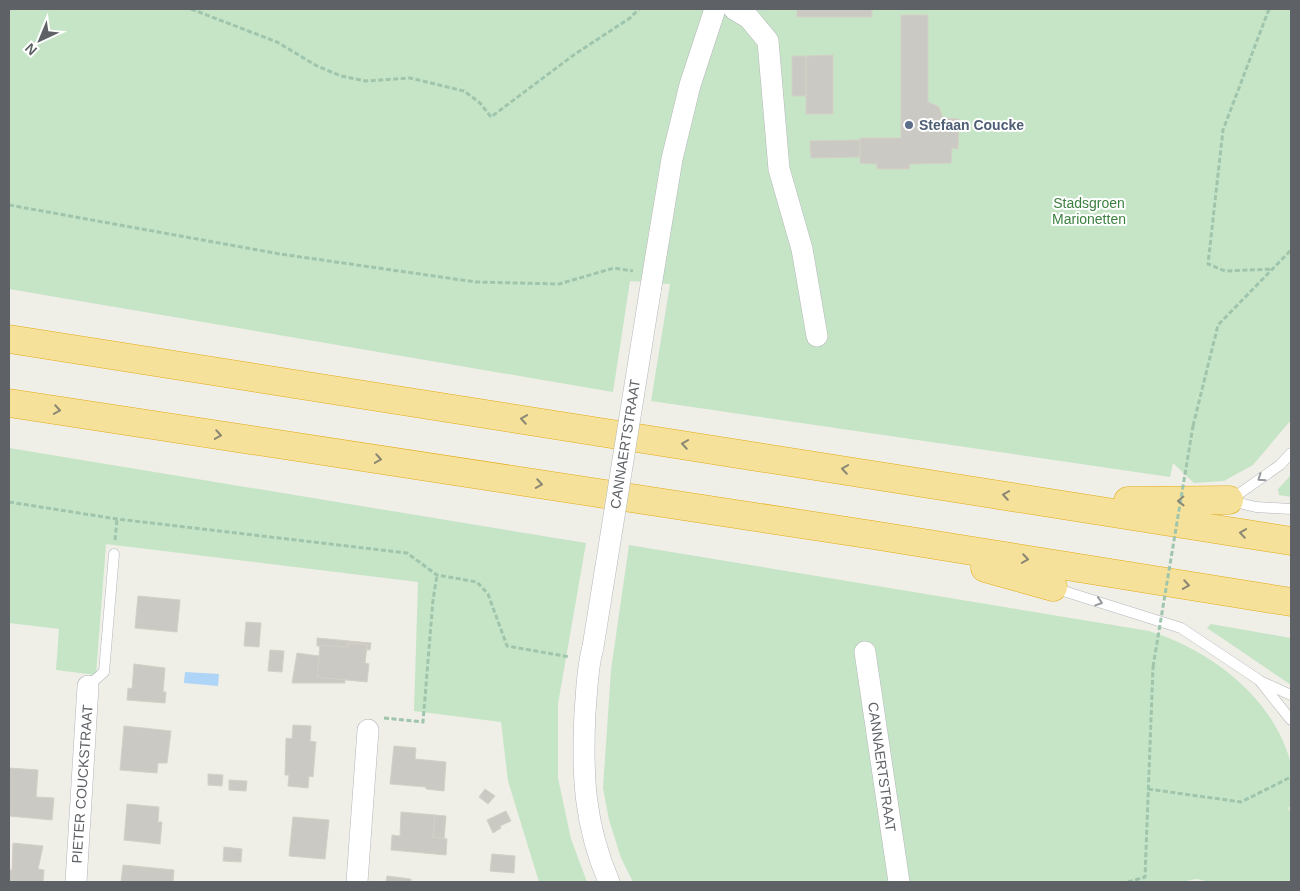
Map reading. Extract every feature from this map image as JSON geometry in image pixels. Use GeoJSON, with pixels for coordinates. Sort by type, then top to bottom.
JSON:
{"type":"FeatureCollection","features":[{"type":"Feature","properties":{"kind":"highway"},"geometry":{"type":"LineString","coordinates":[[9,339],[1054,502],[1291,541]]}},
{"type":"Feature","properties":{"kind":"highway"},"geometry":{"type":"LineString","coordinates":[[9,403],[874,535],[1291,602]]}},
{"type":"Feature","properties":{"kind":"highway"},"geometry":{"type":"LineString","coordinates":[[1054,502],[1230,500]]}},
{"type":"Feature","properties":{"kind":"highway"},"geometry":{"type":"LineString","coordinates":[[874,535],[1053,588]]}},
{"type":"Feature","properties":{"kind":"street","name":"CANNAERTSTRAAT"},"geometry":{"type":"LineString","coordinates":[[609,882],[601,865],[588,818],[582,765],[587,683],[672,159],[690,85],[715,9]]}},
{"type":"Feature","properties":{"kind":"street"},"geometry":{"type":"LineString","coordinates":[[734,9],[749,18],[768,41],[779,169],[802,249],[817,336]]}},
{"type":"Feature","properties":{"kind":"street","name":"CANNAERTSTRAAT"},"geometry":{"type":"LineString","coordinates":[[865,652],[899,882]]}},
{"type":"Feature","properties":{"kind":"street","name":"PIETER COUCKSTRAAT"},"geometry":{"type":"LineString","coordinates":[[76,882],[88,686]]}},
{"type":"Feature","properties":{"kind":"street"},"geometry":{"type":"LineString","coordinates":[[357,882],[368,730]]}},
{"type":"Feature","properties":{"kind":"lane"},"geometry":{"type":"LineString","coordinates":[[1230,500],[1280,465],[1291,453]]}},
{"type":"Feature","properties":{"kind":"lane"},"geometry":{"type":"LineString","coordinates":[[1230,500],[1256,507],[1291,509]]}},
{"type":"Feature","properties":{"kind":"lane"},"geometry":{"type":"LineString","coordinates":[[88,686],[104,672],[114,554]]}},
{"type":"Feature","properties":{"kind":"lane"},"geometry":{"type":"LineString","coordinates":[[1053,588],[1180,628],[1258,680],[1291,695]]}},
{"type":"Feature","properties":{"kind":"lane"},"geometry":{"type":"LineString","coordinates":[[1258,680],[1291,720]]}},
{"type":"Feature","properties":{"kind":"path"},"geometry":{"type":"LineString","coordinates":[[191,9],[277,42],[317,66],[342,76],[366,81],[410,78],[464,91],[480,104],[491,117],[575,54],[630,18],[639,9]]}},
{"type":"Feature","properties":{"kind":"path"},"geometry":{"type":"LineString","coordinates":[[1269,9],[1223,130],[1208,264],[1225,271],[1273,269]]}},
{"type":"Feature","properties":{"kind":"path"},"geometry":{"type":"LineString","coordinates":[[9,204],[280,254],[476,282],[560,284],[614,268],[635,271],[637,262]]}},
{"type":"Feature","properties":{"kind":"path"},"geometry":{"type":"LineString","coordinates":[[1128,882],[1145,877],[1153,667],[1192,426],[1218,326],[1291,250]]}},
{"type":"Feature","properties":{"kind":"path"},"geometry":{"type":"LineString","coordinates":[[9,502],[117,519],[407,553],[437,575],[476,582],[488,594],[507,646],[560,656]]}},
{"type":"Feature","properties":{"kind":"path"},"geometry":{"type":"LineString","coordinates":[[114,554],[117,519]]}},
{"type":"Feature","properties":{"kind":"path"},"geometry":{"type":"LineString","coordinates":[[368,730],[376,717],[423,722],[437,575]]}},
{"type":"Feature","properties":{"kind":"path"},"geometry":{"type":"LineString","coordinates":[[1148,789],[1241,802],[1291,777]]}},
{"type":"Feature","properties":{"kind":"green space","name":"Stadsgroen Marionetten"},"geometry":{"type":"Polygon","coordinates":[[[9,9],[1291,9],[1291,420],[1253,465],[1224,481],[1194,483],[1173,463],[1170,477],[651,401],[670,284],[630,281],[613,392],[9,289],[9,9]]]}},
{"type":"Feature","properties":{"kind":"green space"},"geometry":{"type":"Polygon","coordinates":[[[9,448],[586,543],[558,704],[558,778],[571,839],[587,882],[539,882],[508,781],[501,722],[414,711],[418,582],[106,544],[96,675],[56,670],[59,629],[9,623],[9,448]]]}},
{"type":"Feature","properties":{"kind":"green space"},"geometry":{"type":"Polygon","coordinates":[[[1291,475],[1291,497],[1279,495],[1278,489],[1291,475]]]}},
{"type":"Feature","properties":{"kind":"green space"},"geometry":{"type":"Polygon","coordinates":[[[629,545],[1149,631],[1172,639],[1217,664],[1237,680],[1255,698],[1283,740],[1291,764],[1292,774],[1291,806],[1288,808],[1291,813],[1291,882],[1210,882],[1197,879],[1180,882],[633,882],[621,858],[609,820],[603,788],[611,670],[629,545]]]}},
{"type":"Feature","properties":{"kind":"green space"},"geometry":{"type":"Polygon","coordinates":[[[1211,624],[1291,638],[1291,685],[1207,628],[1211,624]]]}},
{"type":"Feature","properties":{"kind":"water"},"geometry":{"type":"Polygon","coordinates":[[[185,672],[219,674],[218,686],[184,683],[185,672]]]}},
{"type":"Feature","properties":{"kind":"building"},"geometry":{"type":"Polygon","coordinates":[[[797,9],[872,9],[872,17],[797,17],[797,9]]]}},
{"type":"Feature","properties":{"kind":"building"},"geometry":{"type":"Polygon","coordinates":[[[901,15],[928,15],[928,102],[939,107],[943,118],[959,119],[958,149],[952,148],[951,163],[910,164],[909,169],[877,169],[877,164],[860,163],[860,138],[901,138],[901,15]]]}},
{"type":"Feature","properties":{"kind":"building"},"geometry":{"type":"Polygon","coordinates":[[[833,55],[833,114],[806,114],[806,56],[833,55]]]}},
{"type":"Feature","properties":{"kind":"building"},"geometry":{"type":"Polygon","coordinates":[[[792,56],[806,56],[806,96],[792,96],[792,56]]]}},
{"type":"Feature","properties":{"kind":"building"},"geometry":{"type":"Polygon","coordinates":[[[860,140],[860,157],[811,158],[810,141],[860,140]]]}},
{"type":"Feature","properties":{"kind":"building"},"geometry":{"type":"Polygon","coordinates":[[[138,596],[180,600],[177,632],[135,628],[138,596]]]}},
{"type":"Feature","properties":{"kind":"building"},"geometry":{"type":"Polygon","coordinates":[[[246,622],[261,623],[259,647],[244,646],[246,622]]]}},
{"type":"Feature","properties":{"kind":"building"},"geometry":{"type":"Polygon","coordinates":[[[317,638],[371,643],[370,650],[367,650],[367,645],[348,643],[348,647],[317,646],[317,638]]]}},
{"type":"Feature","properties":{"kind":"building"},"geometry":{"type":"Polygon","coordinates":[[[348,643],[367,645],[365,663],[369,664],[367,682],[317,677],[320,645],[348,647],[348,643]]]}},
{"type":"Feature","properties":{"kind":"building"},"geometry":{"type":"Polygon","coordinates":[[[270,650],[284,651],[282,672],[268,671],[270,650]]]}},
{"type":"Feature","properties":{"kind":"building"},"geometry":{"type":"Polygon","coordinates":[[[297,653],[319,656],[317,677],[345,680],[345,683],[292,683],[297,653]]]}},
{"type":"Feature","properties":{"kind":"building"},"geometry":{"type":"Polygon","coordinates":[[[134,664],[165,668],[163,692],[166,692],[165,703],[127,700],[128,688],[132,689],[134,664]]]}},
{"type":"Feature","properties":{"kind":"building"},"geometry":{"type":"Polygon","coordinates":[[[293,725],[311,726],[310,741],[316,742],[313,777],[309,776],[308,788],[288,786],[289,775],[285,775],[286,738],[292,739],[293,725]]]}},
{"type":"Feature","properties":{"kind":"building"},"geometry":{"type":"Polygon","coordinates":[[[124,726],[171,731],[167,763],[158,763],[157,773],[120,770],[124,726]]]}},
{"type":"Feature","properties":{"kind":"building"},"geometry":{"type":"Polygon","coordinates":[[[394,746],[416,748],[415,759],[446,762],[444,791],[426,789],[426,787],[390,784],[394,746]]]}},
{"type":"Feature","properties":{"kind":"building"},"geometry":{"type":"Polygon","coordinates":[[[9,768],[38,770],[36,797],[54,798],[52,820],[9,816],[9,768]]]}},
{"type":"Feature","properties":{"kind":"building"},"geometry":{"type":"Polygon","coordinates":[[[208,774],[223,775],[222,786],[208,785],[208,774]]]}},
{"type":"Feature","properties":{"kind":"building"},"geometry":{"type":"Polygon","coordinates":[[[229,780],[247,781],[246,791],[229,790],[229,780]]]}},
{"type":"Feature","properties":{"kind":"building"},"geometry":{"type":"Polygon","coordinates":[[[485,789],[495,796],[488,804],[479,797],[485,789]]]}},
{"type":"Feature","properties":{"kind":"building"},"geometry":{"type":"Polygon","coordinates":[[[127,804],[159,807],[158,822],[162,822],[160,844],[124,840],[127,804]]]}},
{"type":"Feature","properties":{"kind":"building"},"geometry":{"type":"Polygon","coordinates":[[[506,811],[511,821],[500,826],[501,828],[493,833],[487,820],[506,811]]]}},
{"type":"Feature","properties":{"kind":"building"},"geometry":{"type":"Polygon","coordinates":[[[401,812],[435,815],[433,837],[447,839],[446,855],[391,850],[392,835],[400,836],[401,812]]]}},
{"type":"Feature","properties":{"kind":"building"},"geometry":{"type":"Polygon","coordinates":[[[435,815],[446,816],[444,839],[433,837],[435,815]]]}},
{"type":"Feature","properties":{"kind":"building"},"geometry":{"type":"Polygon","coordinates":[[[293,817],[329,820],[325,859],[289,856],[293,817]]]}},
{"type":"Feature","properties":{"kind":"building"},"geometry":{"type":"Polygon","coordinates":[[[13,843],[43,846],[38,869],[44,870],[43,882],[9,882],[9,870],[12,870],[13,843]]]}},
{"type":"Feature","properties":{"kind":"building"},"geometry":{"type":"Polygon","coordinates":[[[224,847],[242,849],[241,862],[223,861],[224,847]]]}},
{"type":"Feature","properties":{"kind":"building"},"geometry":{"type":"Polygon","coordinates":[[[492,854],[515,856],[514,873],[490,871],[492,854]]]}},
{"type":"Feature","properties":{"kind":"building"},"geometry":{"type":"Polygon","coordinates":[[[123,865],[174,870],[173,882],[121,882],[123,865]]]}},
{"type":"Feature","properties":{"kind":"building"},"geometry":{"type":"Polygon","coordinates":[[[387,876],[411,879],[411,882],[386,882],[387,876]]]}},
{"type":"Feature","properties":{"kind":"place","name":"Stefaan Coucke"},"geometry":{"type":"Point","coordinates":[909,125]}}]}
